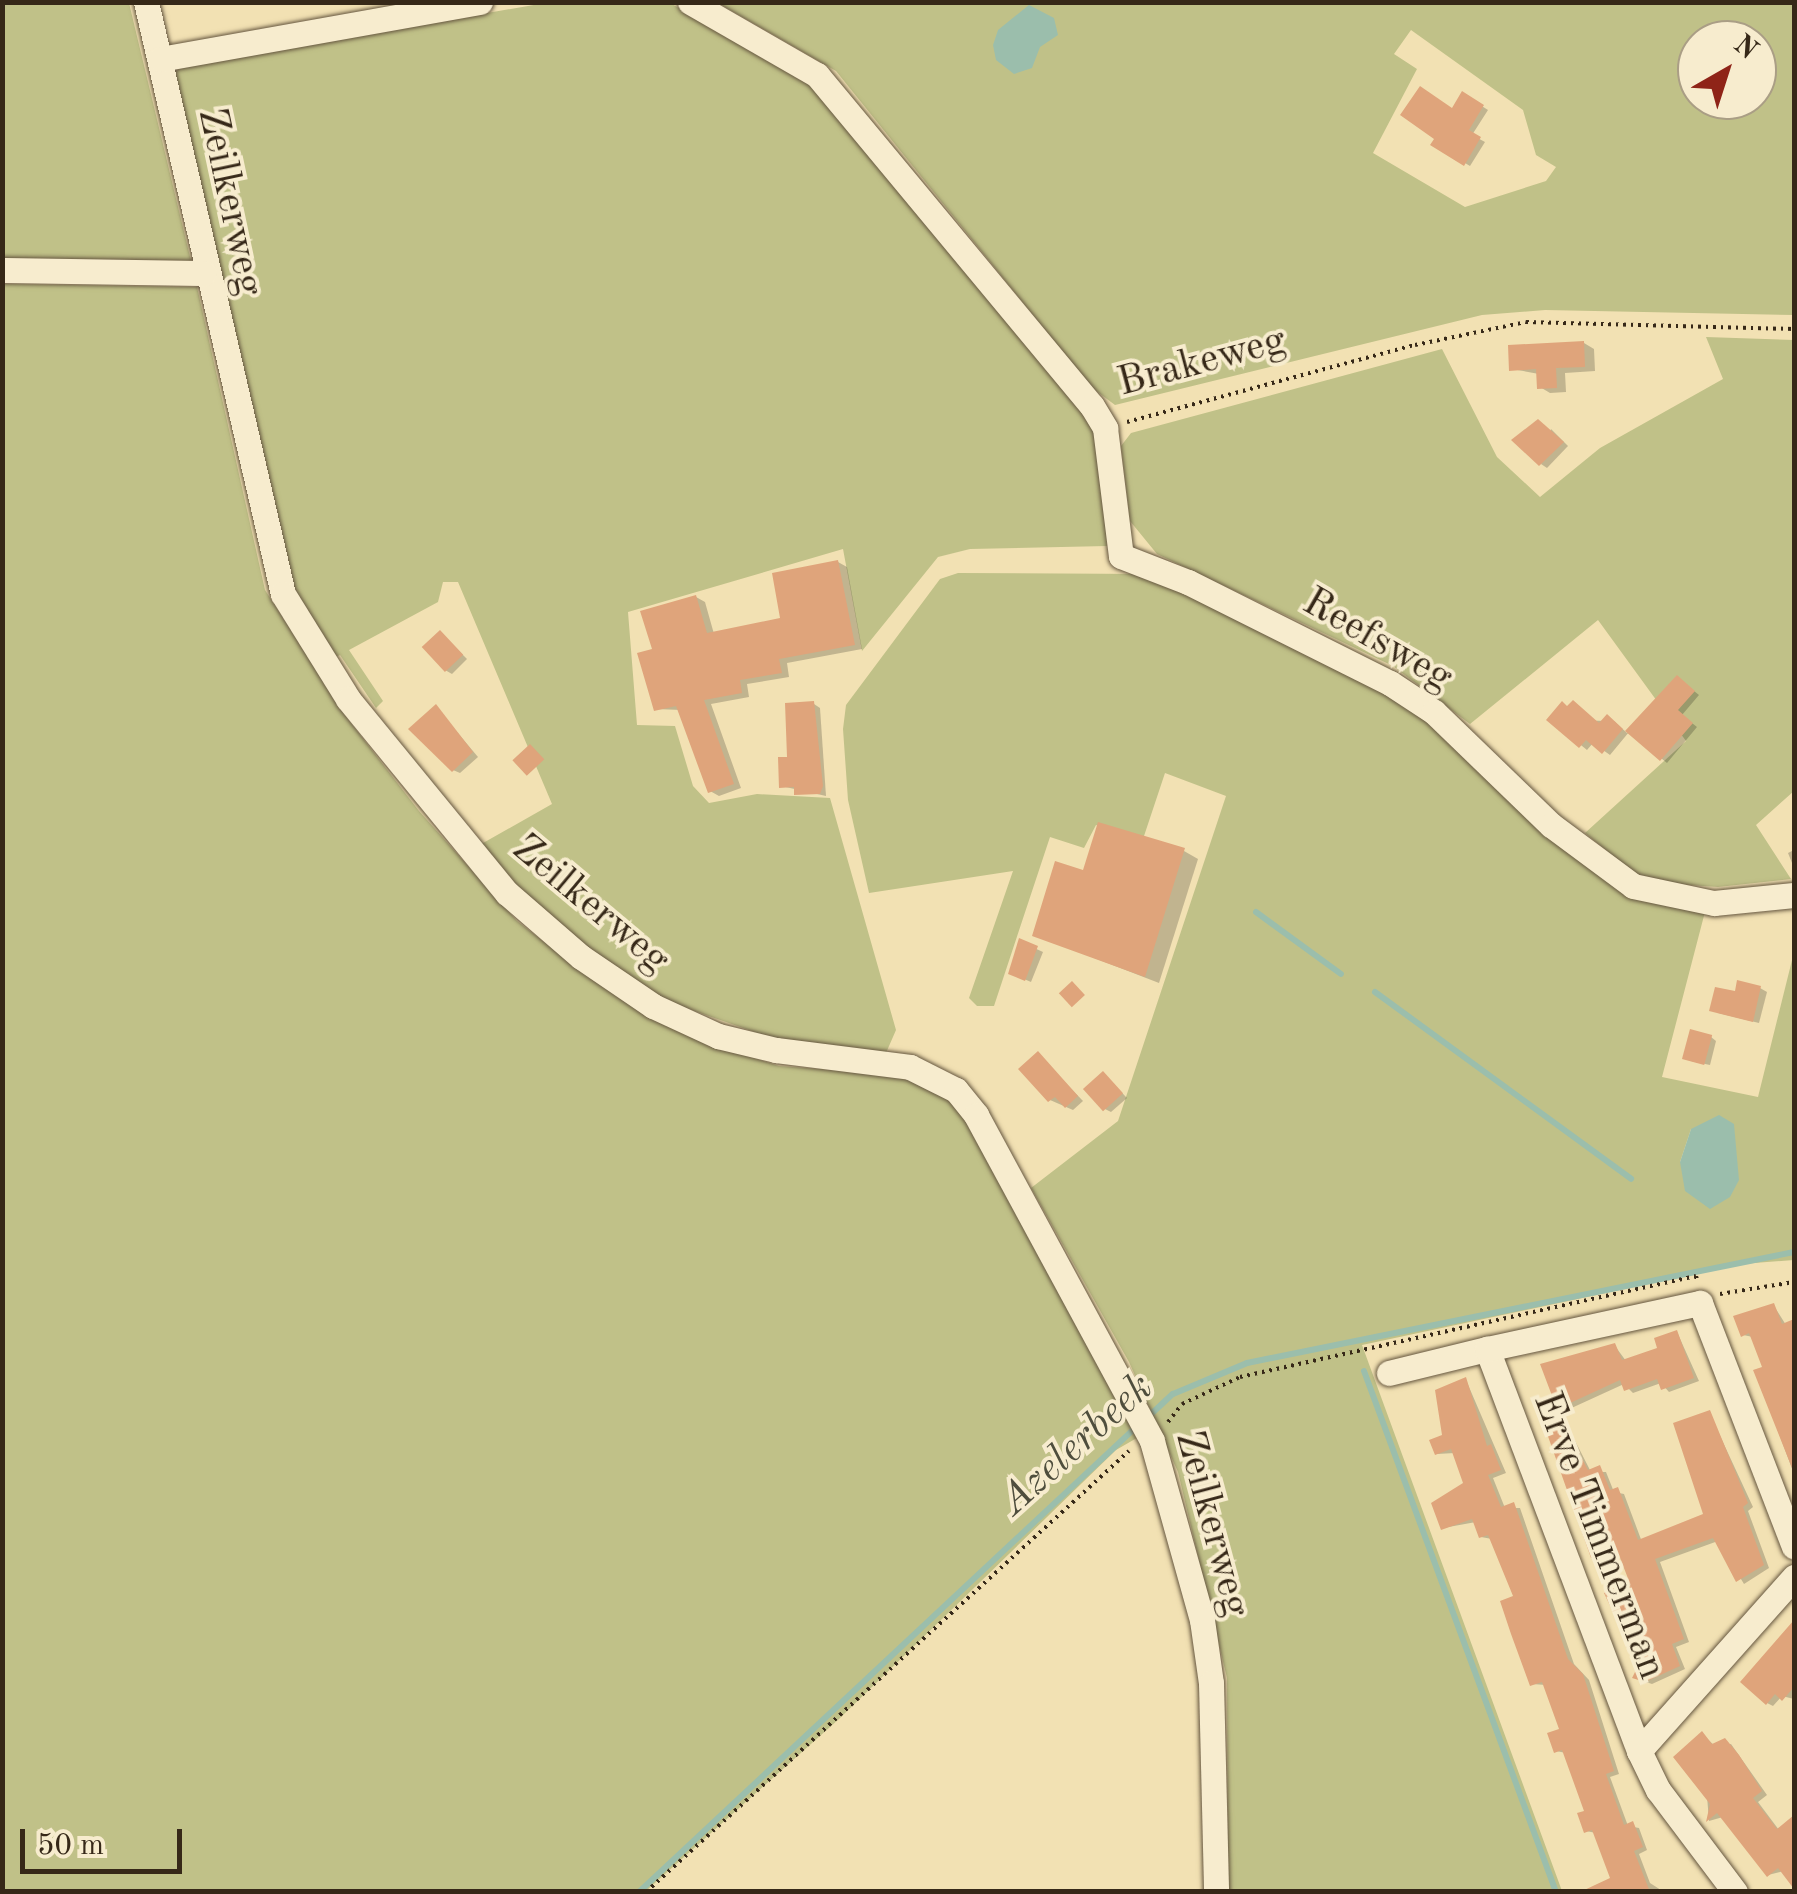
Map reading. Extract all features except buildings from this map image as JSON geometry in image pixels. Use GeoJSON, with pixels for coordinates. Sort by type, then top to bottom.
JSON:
{"type":"FeatureCollection","features":[{"type":"Feature","properties":{"kind":"street","name":"Zeilkerweg"},"geometry":{"type":"LineString","coordinates":[[146,2],[204,273],[283,594],[348,698],[431,808],[506,893],[580,957],[653,1006],[718,1036],[910,1067],[956,1090],[976,1115],[1148,1431],[1202,1620],[1210,1683],[1216,1892]]}},
{"type":"Feature","properties":{"kind":"street"},"geometry":{"type":"LineString","coordinates":[[160,59],[480,2]]}},
{"type":"Feature","properties":{"kind":"street","name":"Brakeweg"},"geometry":{"type":"LineString","coordinates":[[690,2],[817,75],[1105,428]]}},
{"type":"Feature","properties":{"kind":"street"},"geometry":{"type":"LineString","coordinates":[[2,270],[204,273]]}},
{"type":"Feature","properties":{"kind":"street","name":"Reefsweg"},"geometry":{"type":"LineString","coordinates":[[1105,428],[1121,556],[1390,684],[1434,712],[1562,834],[1634,886],[1714,903],[1794,895]]}},
{"type":"Feature","properties":{"kind":"street","name":"Erve Timmerman"},"geometry":{"type":"LineString","coordinates":[[1389,1372],[1700,1303],[1794,1546]]}},
{"type":"Feature","properties":{"kind":"street","name":"Erve Timmerman"},"geometry":{"type":"LineString","coordinates":[[1487,1349],[1638,1751],[1658,1790],[1736,1892]]}},
{"type":"Feature","properties":{"kind":"street"},"geometry":{"type":"LineString","coordinates":[[1638,1751],[1794,1578]]}},
{"type":"Feature","properties":{"kind":"path","name":"Brakeweg"},"geometry":{"type":"LineString","coordinates":[[1105,428],[1416,344],[1526,322],[1794,329]]}},
{"type":"Feature","properties":{"kind":"path"},"geometry":{"type":"LineString","coordinates":[[646,1892],[1148,1431]]}},
{"type":"Feature","properties":{"kind":"green space"},"geometry":{"type":"Polygon","coordinates":[[[3,3],[129,3],[192,265],[3,261],[3,3]]]}},
{"type":"Feature","properties":{"kind":"green space"},"geometry":{"type":"Polygon","coordinates":[[[545,3],[670,3],[816,86],[1083,409],[1101,444],[1107,546],[970,549],[938,557],[862,651],[843,549],[628,612],[637,725],[675,726],[693,786],[709,803],[757,794],[830,798],[896,1030],[886,1053],[783,1042],[666,1001],[586,953],[476,847],[552,804],[458,582],[443,582],[438,602],[349,650],[383,701],[376,708],[340,655],[332,659],[297,600],[267,502],[171,75],[183,66],[545,3]]]}},
{"type":"Feature","properties":{"kind":"green space"},"geometry":{"type":"Polygon","coordinates":[[[718,3],[1794,3],[1794,315],[1545,310],[1482,315],[1115,405],[1091,387],[836,71],[718,3]],[[1411,30],[1394,54],[1417,69],[1373,153],[1465,207],[1546,181],[1556,167],[1536,155],[1523,110],[1411,30]]]}},
{"type":"Feature","properties":{"kind":"green space"},"geometry":{"type":"Polygon","coordinates":[[[3,284],[197,287],[265,590],[347,718],[419,811],[517,921],[585,974],[711,1044],[779,1066],[903,1075],[953,1096],[1142,1435],[1116,1450],[839,1719],[646,1891],[3,1892],[3,284]]]}},
{"type":"Feature","properties":{"kind":"green space"},"geometry":{"type":"Polygon","coordinates":[[[1706,337],[1794,340],[1794,791],[1756,825],[1791,879],[1718,887],[1660,883],[1634,873],[1585,833],[1686,741],[1598,620],[1470,724],[1393,666],[1157,554],[1130,521],[1121,446],[1131,433],[1442,349],[1497,457],[1540,497],[1600,448],[1723,379],[1706,337]]]}},
{"type":"Feature","properties":{"kind":"green space"},"geometry":{"type":"Polygon","coordinates":[[[958,573],[1145,574],[1281,631],[1437,723],[1548,830],[1706,908],[1662,1077],[1758,1097],[1794,952],[1794,1260],[1741,1264],[1362,1345],[1562,1891],[1228,1891],[1227,1678],[1178,1472],[1129,1362],[1031,1188],[1118,1121],[1226,796],[1165,773],[1142,842],[1096,825],[1084,848],[1050,837],[994,1006],[977,1006],[969,998],[1013,871],[869,893],[848,800],[843,729],[846,705],[940,579],[958,573]],[[1691,1129],[1680,1162],[1732,1156],[1734,1141],[1691,1129]]]}},
{"type":"Feature","properties":{"kind":"shaded area"},"geometry":{"type":"Polygon","coordinates":[[[1029,5],[1054,18],[1058,35],[1040,47],[1032,68],[1014,74],[996,60],[993,45],[998,30],[1029,5]]]}},
{"type":"Feature","properties":{"kind":"shaded area"},"geometry":{"type":"Polygon","coordinates":[[[1719,1115],[1734,1124],[1739,1180],[1730,1197],[1710,1209],[1685,1191],[1680,1162],[1691,1129],[1719,1115]]]}},
{"type":"Feature","properties":{"kind":"waterway"},"geometry":{"type":"LineString","coordinates":[[1256,912],[1341,974]]}},
{"type":"Feature","properties":{"kind":"waterway"},"geometry":{"type":"LineString","coordinates":[[1375,992],[1631,1179]]}},
{"type":"Feature","properties":{"kind":"waterway","name":"Azelerbeek"},"geometry":{"type":"LineString","coordinates":[[1148,1417],[1173,1394],[1247,1363],[1794,1252]]}},
{"type":"Feature","properties":{"kind":"waterway"},"geometry":{"type":"LineString","coordinates":[[1364,1371],[1556,1892]]}},
{"type":"Feature","properties":{"kind":"waterway","name":"Azelerbeek"},"geometry":{"type":"LineString","coordinates":[[639,1892],[1135,1428]]}}]}
